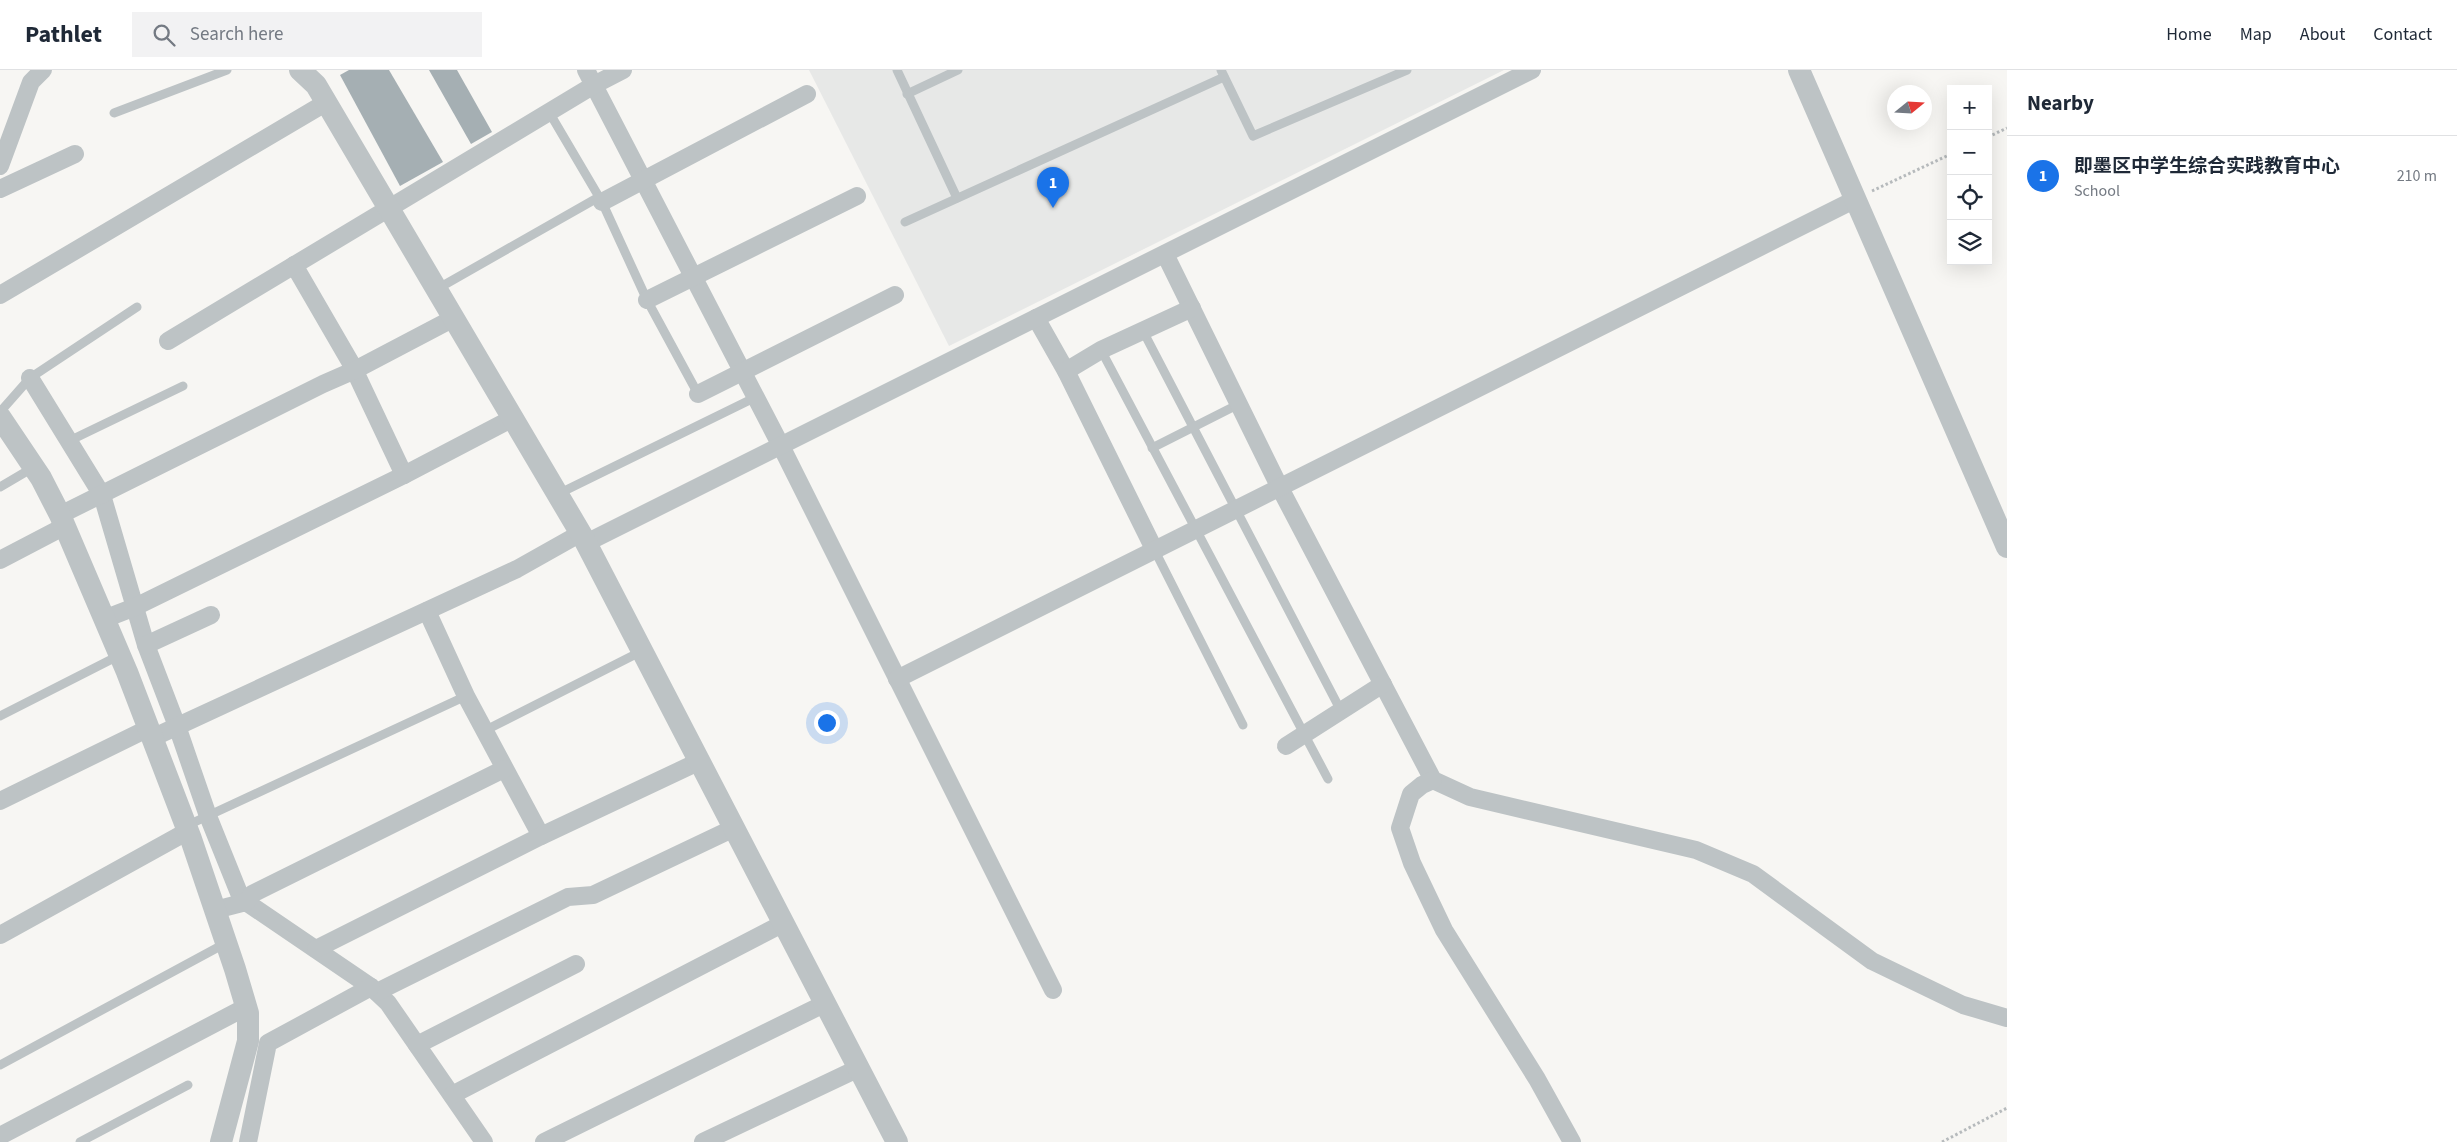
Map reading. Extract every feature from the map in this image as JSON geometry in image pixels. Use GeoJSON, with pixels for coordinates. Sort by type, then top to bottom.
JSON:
{"type":"FeatureCollection","features":[{"type":"Feature","properties":{"kind":"street"},"geometry":{"type":"LineString","coordinates":[[0,166],[5,138],[31,82],[43,70]]}},
{"type":"Feature","properties":{"kind":"street"},"geometry":{"type":"LineString","coordinates":[[302,70],[316,85],[327,102],[583,538],[898,1142]]}},
{"type":"Feature","properties":{"kind":"street"},"geometry":{"type":"LineString","coordinates":[[168,341],[550,112],[590,78],[623,70]]}},
{"type":"Feature","properties":{"kind":"street"},"geometry":{"type":"LineString","coordinates":[[0,802],[163,731],[781,446],[1532,70]]}},
{"type":"Feature","properties":{"kind":"street"},"geometry":{"type":"LineString","coordinates":[[1799,70],[2007,546]]}},
{"type":"Feature","properties":{"kind":"street"},"geometry":{"type":"LineString","coordinates":[[590,78],[781,446],[1053,990]]}},
{"type":"Feature","properties":{"kind":"street"},"geometry":{"type":"LineString","coordinates":[[601,200],[643,181],[807,94]]}},
{"type":"Feature","properties":{"kind":"street"},"geometry":{"type":"LineString","coordinates":[[0,295],[327,102]]}},
{"type":"Feature","properties":{"kind":"street"},"geometry":{"type":"LineString","coordinates":[[0,189],[75,154]]}},
{"type":"Feature","properties":{"kind":"street"},"geometry":{"type":"LineString","coordinates":[[647,300],[858,196]]}},
{"type":"Feature","properties":{"kind":"street"},"geometry":{"type":"LineString","coordinates":[[897,679],[1856,199]]}},
{"type":"Feature","properties":{"kind":"street"},"geometry":{"type":"LineString","coordinates":[[1165,254],[1280,488],[1432,780],[1470,797],[1696,850],[1753,874],[1872,961],[1963,1005],[2007,1018]]}},
{"type":"Feature","properties":{"kind":"street"},"geometry":{"type":"LineString","coordinates":[[294,265],[355,370],[404,475]]}},
{"type":"Feature","properties":{"kind":"street"},"geometry":{"type":"LineString","coordinates":[[698,394],[895,296]]}},
{"type":"Feature","properties":{"kind":"street"},"geometry":{"type":"LineString","coordinates":[[1066,371],[1101,350],[1192,308]]}},
{"type":"Feature","properties":{"kind":"street"},"geometry":{"type":"LineString","coordinates":[[0,560],[62,521],[80,505],[323,384],[355,370],[454,318]]}},
{"type":"Feature","properties":{"kind":"street"},"geometry":{"type":"LineString","coordinates":[[1036,318],[1066,371],[1155,551]]}},
{"type":"Feature","properties":{"kind":"street"},"geometry":{"type":"LineString","coordinates":[[30,378],[102,495],[121,612],[120,655],[163,731]]}},
{"type":"Feature","properties":{"kind":"street"},"geometry":{"type":"LineString","coordinates":[[2,414],[62,521],[121,612],[146,645],[163,731],[196,823],[233,905],[226,943],[246,1007],[248,1041],[221,1142]]}},
{"type":"Feature","properties":{"kind":"street"},"geometry":{"type":"LineString","coordinates":[[121,612],[404,475],[513,418]]}},
{"type":"Feature","properties":{"kind":"street"},"geometry":{"type":"LineString","coordinates":[[426,611],[466,696],[541,836]]}},
{"type":"Feature","properties":{"kind":"street"},"geometry":{"type":"LineString","coordinates":[[146,645],[211,615]]}},
{"type":"Feature","properties":{"kind":"street"},"geometry":{"type":"LineString","coordinates":[[1286,746],[1383,684]]}},
{"type":"Feature","properties":{"kind":"street"},"geometry":{"type":"LineString","coordinates":[[316,949],[541,836],[700,761]]}},
{"type":"Feature","properties":{"kind":"street"},"geometry":{"type":"LineString","coordinates":[[233,905],[504,769]]}},
{"type":"Feature","properties":{"kind":"street"},"geometry":{"type":"LineString","coordinates":[[1432,780],[1416,790],[1407,804],[1400,828],[1412,863],[1444,930],[1537,1080],[1572,1142]]}},
{"type":"Feature","properties":{"kind":"street"},"geometry":{"type":"LineString","coordinates":[[0,935],[196,823]]}},
{"type":"Feature","properties":{"kind":"street"},"geometry":{"type":"LineString","coordinates":[[248,1142],[268,1043],[374,989],[568,898],[593,895],[734,828]]}},
{"type":"Feature","properties":{"kind":"street"},"geometry":{"type":"LineString","coordinates":[[233,905],[316,949],[374,989],[388,1003],[484,1142]]}},
{"type":"Feature","properties":{"kind":"street"},"geometry":{"type":"LineString","coordinates":[[452,1095],[784,923]]}},
{"type":"Feature","properties":{"kind":"street"},"geometry":{"type":"LineString","coordinates":[[418,1045],[576,964]]}},
{"type":"Feature","properties":{"kind":"street"},"geometry":{"type":"LineString","coordinates":[[544,1142],[826,1003]]}},
{"type":"Feature","properties":{"kind":"street"},"geometry":{"type":"LineString","coordinates":[[0,1136],[246,1007]]}},
{"type":"Feature","properties":{"kind":"street"},"geometry":{"type":"LineString","coordinates":[[703,1142],[859,1068]]}},
{"type":"Feature","properties":{"kind":"lane"},"geometry":{"type":"LineString","coordinates":[[114,113],[227,70]]}},
{"type":"Feature","properties":{"kind":"lane"},"geometry":{"type":"LineString","coordinates":[[897,70],[956,198]]}},
{"type":"Feature","properties":{"kind":"lane"},"geometry":{"type":"LineString","coordinates":[[907,94],[958,70]]}},
{"type":"Feature","properties":{"kind":"lane"},"geometry":{"type":"LineString","coordinates":[[905,222],[1222,74],[1254,136],[1407,70]]}},
{"type":"Feature","properties":{"kind":"lane"},"geometry":{"type":"LineString","coordinates":[[550,112],[601,200],[647,300],[698,394]]}},
{"type":"Feature","properties":{"kind":"lane"},"geometry":{"type":"LineString","coordinates":[[437,289],[601,200]]}},
{"type":"Feature","properties":{"kind":"lane"},"geometry":{"type":"LineString","coordinates":[[2,414],[13,397],[30,378],[137,307]]}},
{"type":"Feature","properties":{"kind":"lane"},"geometry":{"type":"LineString","coordinates":[[1143,330],[1341,710]]}},
{"type":"Feature","properties":{"kind":"lane"},"geometry":{"type":"LineString","coordinates":[[1101,350],[1328,779]]}},
{"type":"Feature","properties":{"kind":"lane"},"geometry":{"type":"LineString","coordinates":[[69,441],[183,386]]}},
{"type":"Feature","properties":{"kind":"lane"},"geometry":{"type":"LineString","coordinates":[[558,494],[756,397]]}},
{"type":"Feature","properties":{"kind":"lane"},"geometry":{"type":"LineString","coordinates":[[1152,448],[1238,404]]}},
{"type":"Feature","properties":{"kind":"lane"},"geometry":{"type":"LineString","coordinates":[[0,487],[34,468]]}},
{"type":"Feature","properties":{"kind":"lane"},"geometry":{"type":"LineString","coordinates":[[1155,551],[1243,725]]}},
{"type":"Feature","properties":{"kind":"lane"},"geometry":{"type":"LineString","coordinates":[[484,731],[642,651]]}},
{"type":"Feature","properties":{"kind":"lane"},"geometry":{"type":"LineString","coordinates":[[0,716],[120,655]]}},
{"type":"Feature","properties":{"kind":"lane"},"geometry":{"type":"LineString","coordinates":[[196,823],[466,696]]}},
{"type":"Feature","properties":{"kind":"lane"},"geometry":{"type":"LineString","coordinates":[[0,1065],[226,943]]}},
{"type":"Feature","properties":{"kind":"lane"},"geometry":{"type":"LineString","coordinates":[[80,1142],[188,1085]]}},
{"type":"Feature","properties":{"kind":"path"},"geometry":{"type":"LineString","coordinates":[[1992,135],[2007,128]]}},
{"type":"Feature","properties":{"kind":"path"},"geometry":{"type":"LineString","coordinates":[[1856,199],[1947,156]]}},
{"type":"Feature","properties":{"kind":"path"},"geometry":{"type":"LineString","coordinates":[[1942,1142],[2007,1108]]}},
{"type":"Feature","properties":{"kind":"shaded area"},"geometry":{"type":"Polygon","coordinates":[[[809,70],[1504,70],[949,346],[809,70]]]}},
{"type":"Feature","properties":{"kind":"building"},"geometry":{"type":"Polygon","coordinates":[[[349,70],[389,70],[443,162],[400,186],[340,75],[349,70]]]}},
{"type":"Feature","properties":{"kind":"building"},"geometry":{"type":"Polygon","coordinates":[[[429,70],[457,70],[492,132],[471,144],[429,70]]]}},
{"type":"Feature","properties":{"kind":"place","name":"即墨区中学生综合实践教育中心"},"geometry":{"type":"Point","coordinates":[1053,208]}}]}
